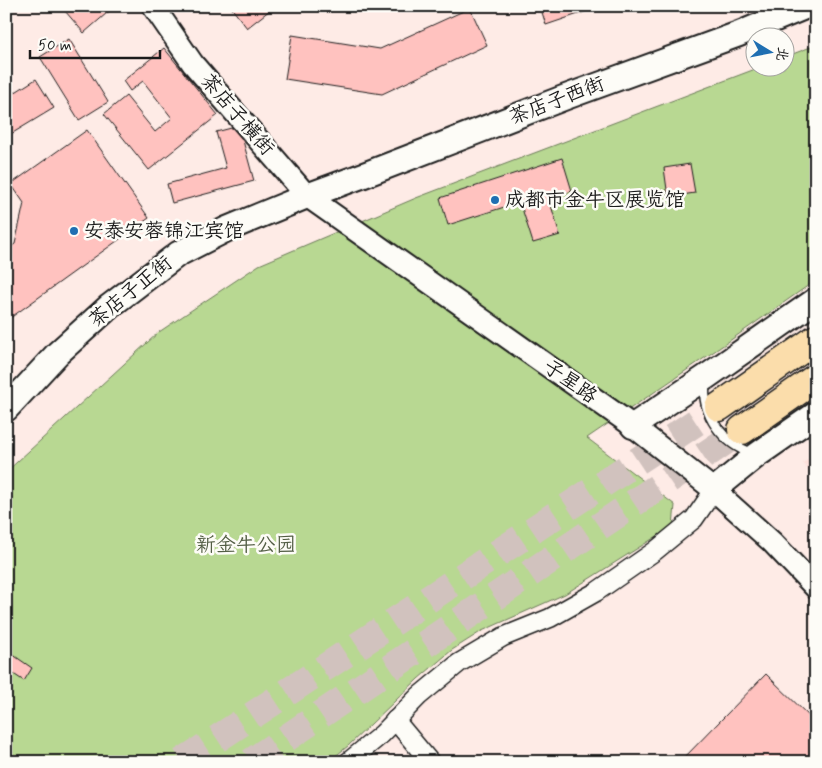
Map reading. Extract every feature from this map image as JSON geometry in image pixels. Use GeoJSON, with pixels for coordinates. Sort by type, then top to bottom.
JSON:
{"type":"FeatureCollection","features":[{"type":"Feature","properties":{"kind":"highway"},"geometry":{"type":"LineString","coordinates":[[718,407],[816,339]]}},
{"type":"Feature","properties":{"kind":"highway"},"geometry":{"type":"LineString","coordinates":[[742,430],[816,378]]}},
{"type":"Feature","properties":{"kind":"main road","name":"茶店子西街"},"geometry":{"type":"LineString","coordinates":[[307,196],[566,97],[740,34],[807,6]]}},
{"type":"Feature","properties":{"kind":"main road","name":"茶店子正街"},"geometry":{"type":"LineString","coordinates":[[6,409],[58,353],[110,306],[178,254],[227,229],[307,196]]}},
{"type":"Feature","properties":{"kind":"main road"},"geometry":{"type":"LineString","coordinates":[[633,426],[816,300]]}},
{"type":"Feature","properties":{"kind":"main road"},"geometry":{"type":"LineString","coordinates":[[714,490],[757,455],[816,414]]}},
{"type":"Feature","properties":{"kind":"street","name":"茶店子横街"},"geometry":{"type":"LineString","coordinates":[[153,6],[193,64],[307,196]]}},
{"type":"Feature","properties":{"kind":"street","name":"子星路"},"geometry":{"type":"LineString","coordinates":[[307,196],[633,426],[714,490],[772,542],[816,588]]}},
{"type":"Feature","properties":{"kind":"street"},"geometry":{"type":"LineString","coordinates":[[348,762],[382,734],[419,696],[459,663],[502,637],[550,618],[596,592],[655,551],[694,519],[714,490]]}},
{"type":"Feature","properties":{"kind":"street"},"geometry":{"type":"LineString","coordinates":[[395,720],[430,762]]}},
{"type":"Feature","properties":{"kind":"lane"},"geometry":{"type":"LineString","coordinates":[[706,377],[704,402],[716,426],[736,447],[757,455]]}},
{"type":"Feature","properties":{"kind":"shaded area"},"geometry":{"type":"Polygon","coordinates":[[[816,454],[816,481],[803,463],[816,454]]]}},
{"type":"Feature","properties":{"kind":"green space","name":"新金牛公园"},"geometry":{"type":"Polygon","coordinates":[[[816,45],[816,280],[587,438],[675,505],[673,526],[565,594],[482,631],[452,650],[418,679],[348,746],[328,762],[6,762],[6,472],[159,332],[259,265],[416,198],[744,73],[744,78],[794,78],[794,54],[816,45]]]}},
{"type":"Feature","properties":{"kind":"building"},"geometry":{"type":"Polygon","coordinates":[[[70,6],[115,6],[84,33],[65,11],[70,6]]]}},
{"type":"Feature","properties":{"kind":"building"},"geometry":{"type":"Polygon","coordinates":[[[230,6],[267,6],[270,10],[247,28],[230,6]]]}},
{"type":"Feature","properties":{"kind":"building"},"geometry":{"type":"Polygon","coordinates":[[[540,6],[602,6],[546,25],[540,6]]]}},
{"type":"Feature","properties":{"kind":"building"},"geometry":{"type":"Polygon","coordinates":[[[470,8],[487,45],[382,94],[285,79],[292,35],[380,49],[470,8]]]}},
{"type":"Feature","properties":{"kind":"building"},"geometry":{"type":"Polygon","coordinates":[[[69,39],[108,102],[79,120],[40,57],[69,39]]]}},
{"type":"Feature","properties":{"kind":"building"},"geometry":{"type":"Polygon","coordinates":[[[164,48],[218,115],[149,170],[104,114],[126,96],[155,132],[172,118],[143,81],[130,91],[123,81],[164,48]]]}},
{"type":"Feature","properties":{"kind":"building"},"geometry":{"type":"Polygon","coordinates":[[[36,79],[54,108],[6,137],[6,98],[36,79]]]}},
{"type":"Feature","properties":{"kind":"building"},"geometry":{"type":"Polygon","coordinates":[[[239,126],[254,181],[172,203],[167,184],[226,168],[216,132],[239,126]]]}},
{"type":"Feature","properties":{"kind":"building","name":"安泰安蓉锦江宾馆"},"geometry":{"type":"Polygon","coordinates":[[[87,130],[149,218],[6,321],[6,250],[15,244],[24,203],[11,184],[87,130]]]}},
{"type":"Feature","properties":{"kind":"building","name":"成都市金牛区展览馆"},"geometry":{"type":"Polygon","coordinates":[[[562,158],[572,191],[549,199],[560,235],[533,243],[520,202],[448,225],[440,198],[562,158]]]}},
{"type":"Feature","properties":{"kind":"building"},"geometry":{"type":"Polygon","coordinates":[[[690,164],[695,193],[668,197],[664,168],[690,164]]]}},
{"type":"Feature","properties":{"kind":"building"},"geometry":{"type":"Polygon","coordinates":[[[6,650],[32,668],[24,681],[6,669],[6,650]]]}},
{"type":"Feature","properties":{"kind":"building"},"geometry":{"type":"Polygon","coordinates":[[[766,674],[816,723],[816,762],[680,762],[766,674]]]}},
{"type":"Feature","properties":{"kind":"tunnel"},"geometry":{"type":"LineString","coordinates":[[182,762],[719,407]]}},
{"type":"Feature","properties":{"kind":"tunnel"},"geometry":{"type":"LineString","coordinates":[[251,762],[742,430]]}},
{"type":"Feature","properties":{"kind":"place","name":"成都市金牛区展览馆"},"geometry":{"type":"Point","coordinates":[495,200]}},
{"type":"Feature","properties":{"kind":"place","name":"安泰安蓉锦江宾馆"},"geometry":{"type":"Point","coordinates":[74,231]}}]}
